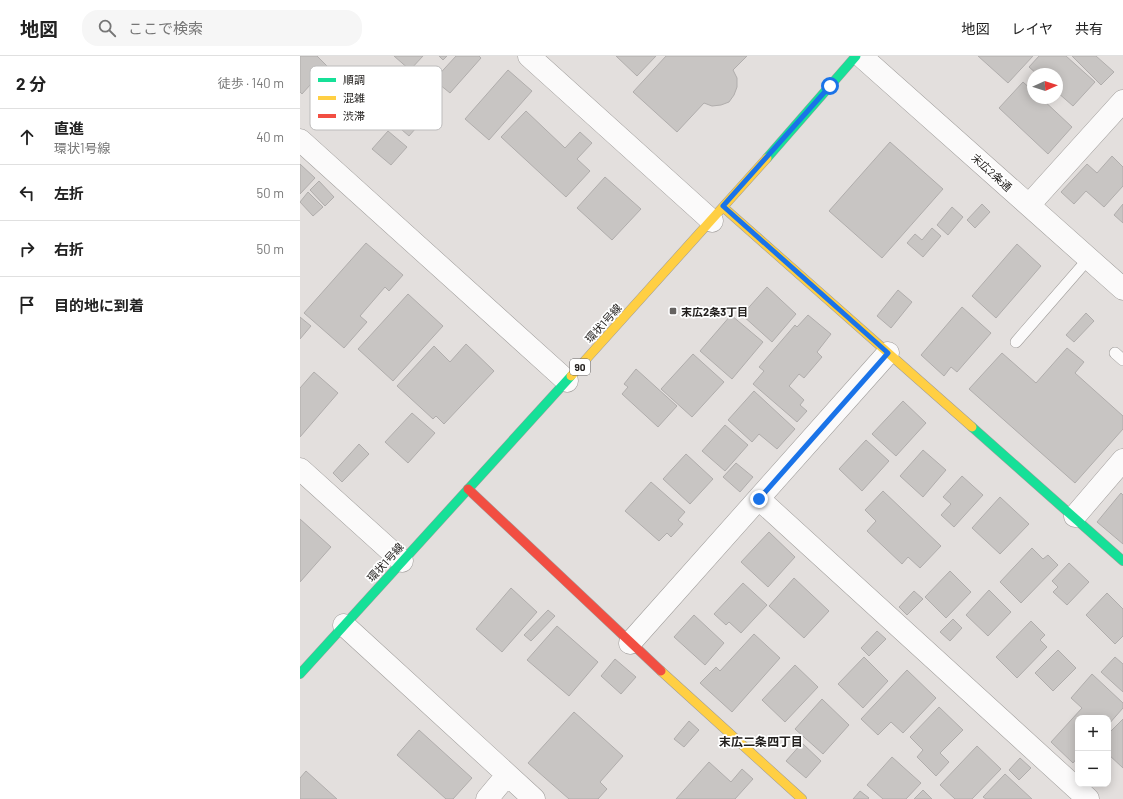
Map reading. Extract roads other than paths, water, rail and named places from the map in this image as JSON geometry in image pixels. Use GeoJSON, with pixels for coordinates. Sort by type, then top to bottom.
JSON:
{"type":"FeatureCollection","features":[{"type":"Feature","properties":{"kind":"street"},"geometry":{"type":"LineString","coordinates":[[528,56],[888,353],[1075,516],[1123,561]]}},
{"type":"Feature","properties":{"kind":"street","name":"環状1号線"},"geometry":{"type":"LineString","coordinates":[[300,674],[718,214],[856,56]]}},
{"type":"Feature","properties":{"kind":"street","name":"末広2条通"},"geometry":{"type":"LineString","coordinates":[[861,56],[1123,289]]}},
{"type":"Feature","properties":{"kind":"street"},"geometry":{"type":"LineString","coordinates":[[1029,205],[1123,101]]}},
{"type":"Feature","properties":{"kind":"street"},"geometry":{"type":"LineString","coordinates":[[300,140],[567,381]]}},
{"type":"Feature","properties":{"kind":"street"},"geometry":{"type":"LineString","coordinates":[[630,643],[888,353]]}},
{"type":"Feature","properties":{"kind":"street"},"geometry":{"type":"LineString","coordinates":[[1075,516],[1123,460]]}},
{"type":"Feature","properties":{"kind":"street"},"geometry":{"type":"LineString","coordinates":[[300,469],[402,561]]}},
{"type":"Feature","properties":{"kind":"street"},"geometry":{"type":"LineString","coordinates":[[468,489],[630,643],[802,799]]}},
{"type":"Feature","properties":{"kind":"street"},"geometry":{"type":"LineString","coordinates":[[759,499],[1088,799]]}},
{"type":"Feature","properties":{"kind":"street"},"geometry":{"type":"LineString","coordinates":[[344,624],[534,799]]}},
{"type":"Feature","properties":{"kind":"street"},"geometry":{"type":"LineString","coordinates":[[487,799],[507,775]]}},
{"type":"Feature","properties":{"kind":"lane"},"geometry":{"type":"LineString","coordinates":[[1016,342],[1089,258]]}},
{"type":"Feature","properties":{"kind":"place","name":"末広2条3丁目"},"geometry":{"type":"Point","coordinates":[673,311]}},
{"type":"Feature","properties":{"kind":"district","name":"末広二条四丁目"},"geometry":{"type":"Point","coordinates":[761,741]}}]}
